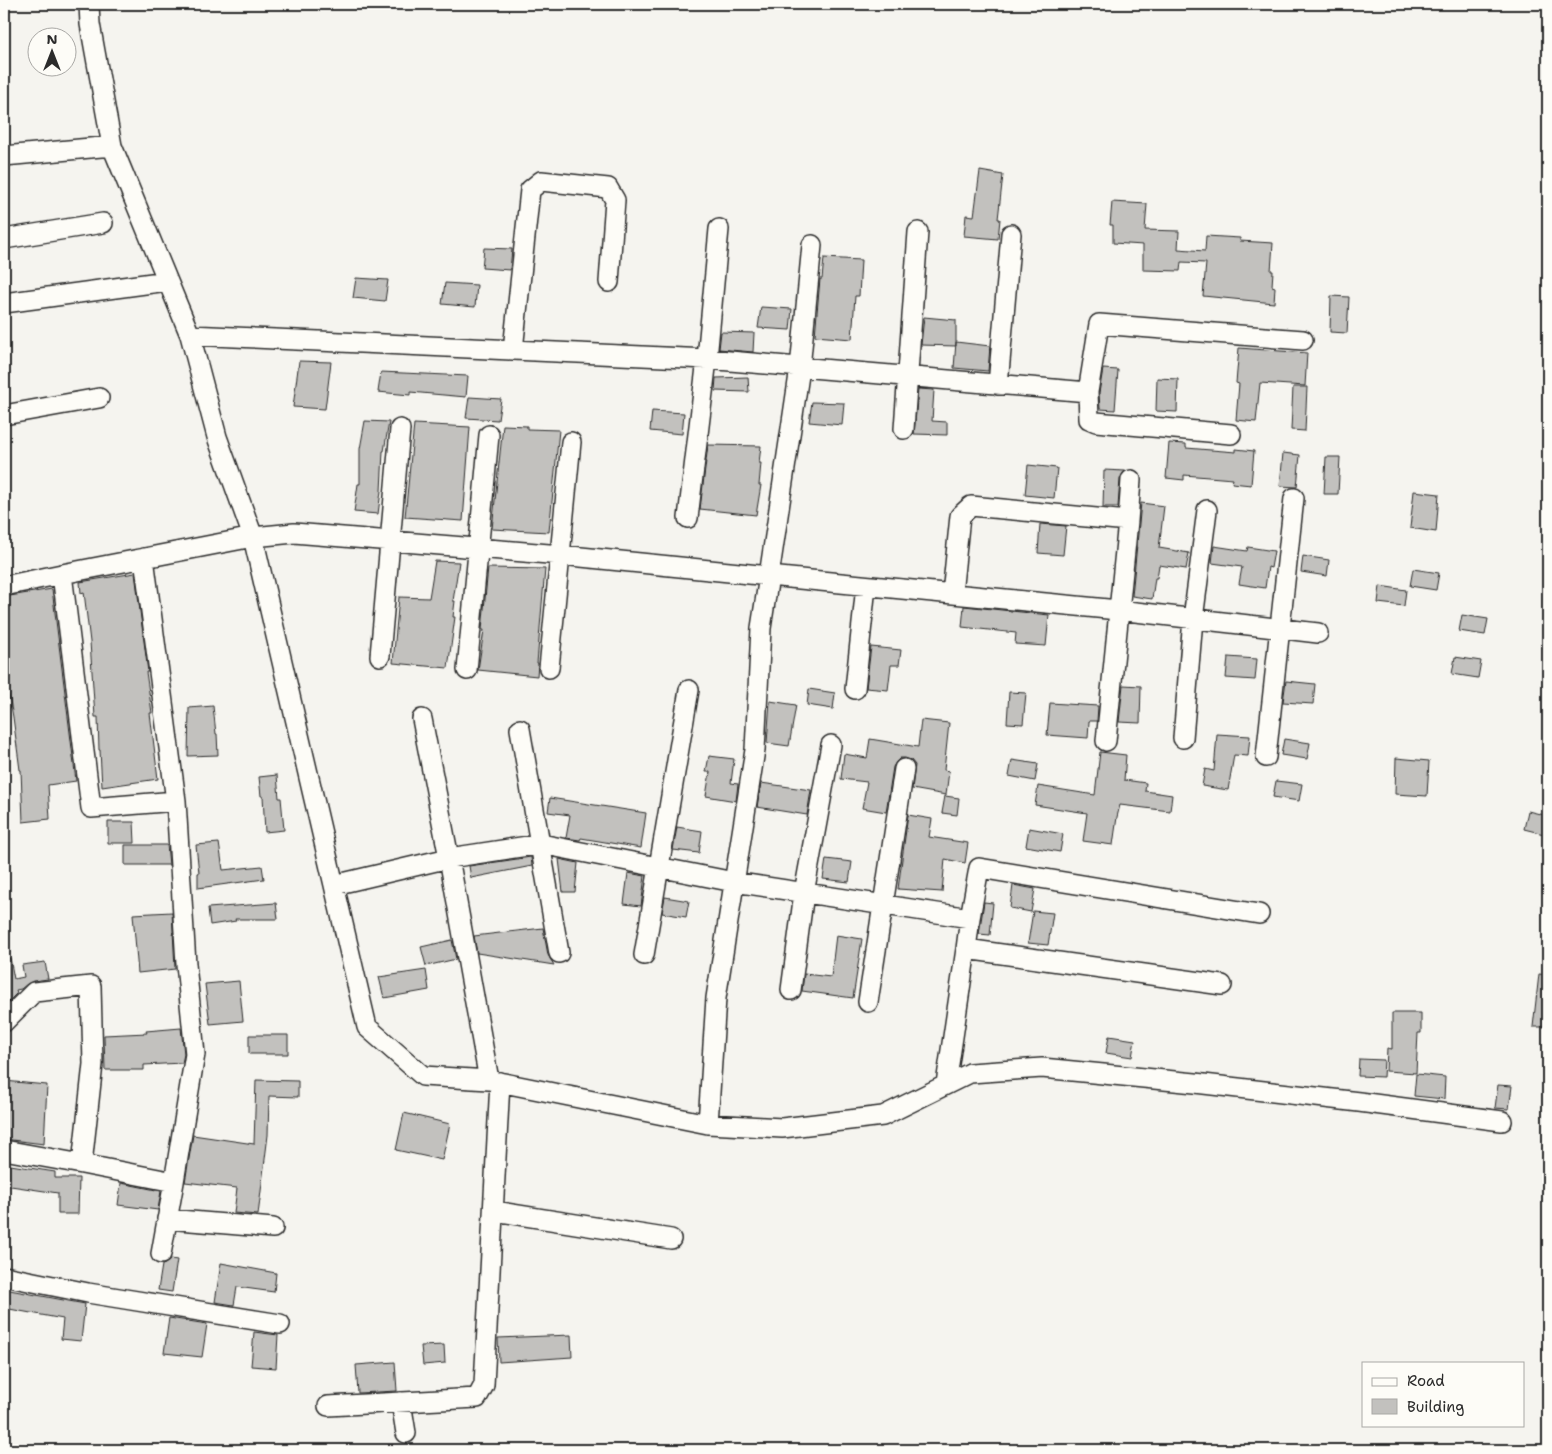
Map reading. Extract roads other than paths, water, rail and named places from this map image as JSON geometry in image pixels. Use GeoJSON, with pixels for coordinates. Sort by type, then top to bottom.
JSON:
{"type":"FeatureCollection","features":[{"type":"Feature","properties":{"kind":"street"},"geometry":{"type":"LineString","coordinates":[[89,4],[90,24],[112,146],[190,335],[217,437],[253,537],[367,1027],[423,1076],[494,1081],[708,1124],[782,1128],[884,1116],[970,1073],[1042,1068],[1204,1084],[1502,1121]]}},
{"type":"Feature","properties":{"kind":"street"},"geometry":{"type":"LineString","coordinates":[[4,156],[112,146]]}},
{"type":"Feature","properties":{"kind":"street"},"geometry":{"type":"LineString","coordinates":[[513,350],[530,190],[541,181],[608,188],[615,200],[609,282]]}},
{"type":"Feature","properties":{"kind":"street"},"geometry":{"type":"LineString","coordinates":[[4,239],[103,223]]}},
{"type":"Feature","properties":{"kind":"street"},"geometry":{"type":"LineString","coordinates":[[688,518],[707,359],[719,229]]}},
{"type":"Feature","properties":{"kind":"street"},"geometry":{"type":"LineString","coordinates":[[904,429],[918,232]]}},
{"type":"Feature","properties":{"kind":"street"},"geometry":{"type":"LineString","coordinates":[[998,386],[1011,234]]}},
{"type":"Feature","properties":{"kind":"street"},"geometry":{"type":"LineString","coordinates":[[708,1124],[716,998],[755,750],[761,628],[800,368],[812,245]]}},
{"type":"Feature","properties":{"kind":"street"},"geometry":{"type":"LineString","coordinates":[[4,304],[167,281]]}},
{"type":"Feature","properties":{"kind":"street"},"geometry":{"type":"LineString","coordinates":[[1231,434],[1096,422],[1089,419],[1088,392],[1099,324],[1303,340]]}},
{"type":"Feature","properties":{"kind":"street"},"geometry":{"type":"LineString","coordinates":[[190,335],[707,359],[998,386],[1088,392]]}},
{"type":"Feature","properties":{"kind":"street"},"geometry":{"type":"LineString","coordinates":[[4,415],[99,398]]}},
{"type":"Feature","properties":{"kind":"street"},"geometry":{"type":"LineString","coordinates":[[380,656],[400,430]]}},
{"type":"Feature","properties":{"kind":"street"},"geometry":{"type":"LineString","coordinates":[[467,670],[488,434]]}},
{"type":"Feature","properties":{"kind":"street"},"geometry":{"type":"LineString","coordinates":[[549,668],[571,442]]}},
{"type":"Feature","properties":{"kind":"street"},"geometry":{"type":"LineString","coordinates":[[1106,741],[1132,480]]}},
{"type":"Feature","properties":{"kind":"street"},"geometry":{"type":"LineString","coordinates":[[1266,757],[1294,498]]}},
{"type":"Feature","properties":{"kind":"street"},"geometry":{"type":"LineString","coordinates":[[952,594],[960,516],[971,506],[1128,521]]}},
{"type":"Feature","properties":{"kind":"street"},"geometry":{"type":"LineString","coordinates":[[1183,738],[1193,618],[1207,510]]}},
{"type":"Feature","properties":{"kind":"street"},"geometry":{"type":"LineString","coordinates":[[4,586],[253,537],[294,533],[561,555],[1118,610],[1318,633]]}},
{"type":"Feature","properties":{"kind":"street"},"geometry":{"type":"LineString","coordinates":[[144,558],[176,801],[186,964],[195,1054],[161,1254]]}},
{"type":"Feature","properties":{"kind":"street"},"geometry":{"type":"LineString","coordinates":[[62,574],[91,808],[176,801]]}},
{"type":"Feature","properties":{"kind":"street"},"geometry":{"type":"LineString","coordinates":[[855,689],[866,586]]}},
{"type":"Feature","properties":{"kind":"street"},"geometry":{"type":"LineString","coordinates":[[644,955],[689,690]]}},
{"type":"Feature","properties":{"kind":"street"},"geometry":{"type":"LineString","coordinates":[[328,1406],[477,1398],[484,1385],[494,1211],[494,1081],[422,719]]}},
{"type":"Feature","properties":{"kind":"street"},"geometry":{"type":"LineString","coordinates":[[520,729],[559,953]]}},
{"type":"Feature","properties":{"kind":"street"},"geometry":{"type":"LineString","coordinates":[[791,990],[804,893],[831,745]]}},
{"type":"Feature","properties":{"kind":"street"},"geometry":{"type":"LineString","coordinates":[[868,1002],[904,769]]}},
{"type":"Feature","properties":{"kind":"street"},"geometry":{"type":"LineString","coordinates":[[334,885],[449,858],[541,844],[734,882],[970,918]]}},
{"type":"Feature","properties":{"kind":"street"},"geometry":{"type":"LineString","coordinates":[[946,1084],[979,868],[1259,914]]}},
{"type":"Feature","properties":{"kind":"street"},"geometry":{"type":"LineString","coordinates":[[966,950],[1222,985]]}},
{"type":"Feature","properties":{"kind":"street"},"geometry":{"type":"LineString","coordinates":[[4,1022],[34,992],[91,986],[93,1064],[82,1164]]}},
{"type":"Feature","properties":{"kind":"street"},"geometry":{"type":"LineString","coordinates":[[4,1150],[174,1182]]}},
{"type":"Feature","properties":{"kind":"street"},"geometry":{"type":"LineString","coordinates":[[494,1211],[671,1239]]}},
{"type":"Feature","properties":{"kind":"street"},"geometry":{"type":"LineString","coordinates":[[167,1219],[272,1228]]}},
{"type":"Feature","properties":{"kind":"street"},"geometry":{"type":"LineString","coordinates":[[4,1276],[88,1293],[280,1324]]}},
{"type":"Feature","properties":{"kind":"street"},"geometry":{"type":"LineString","coordinates":[[401,1402],[406,1432]]}}]}
